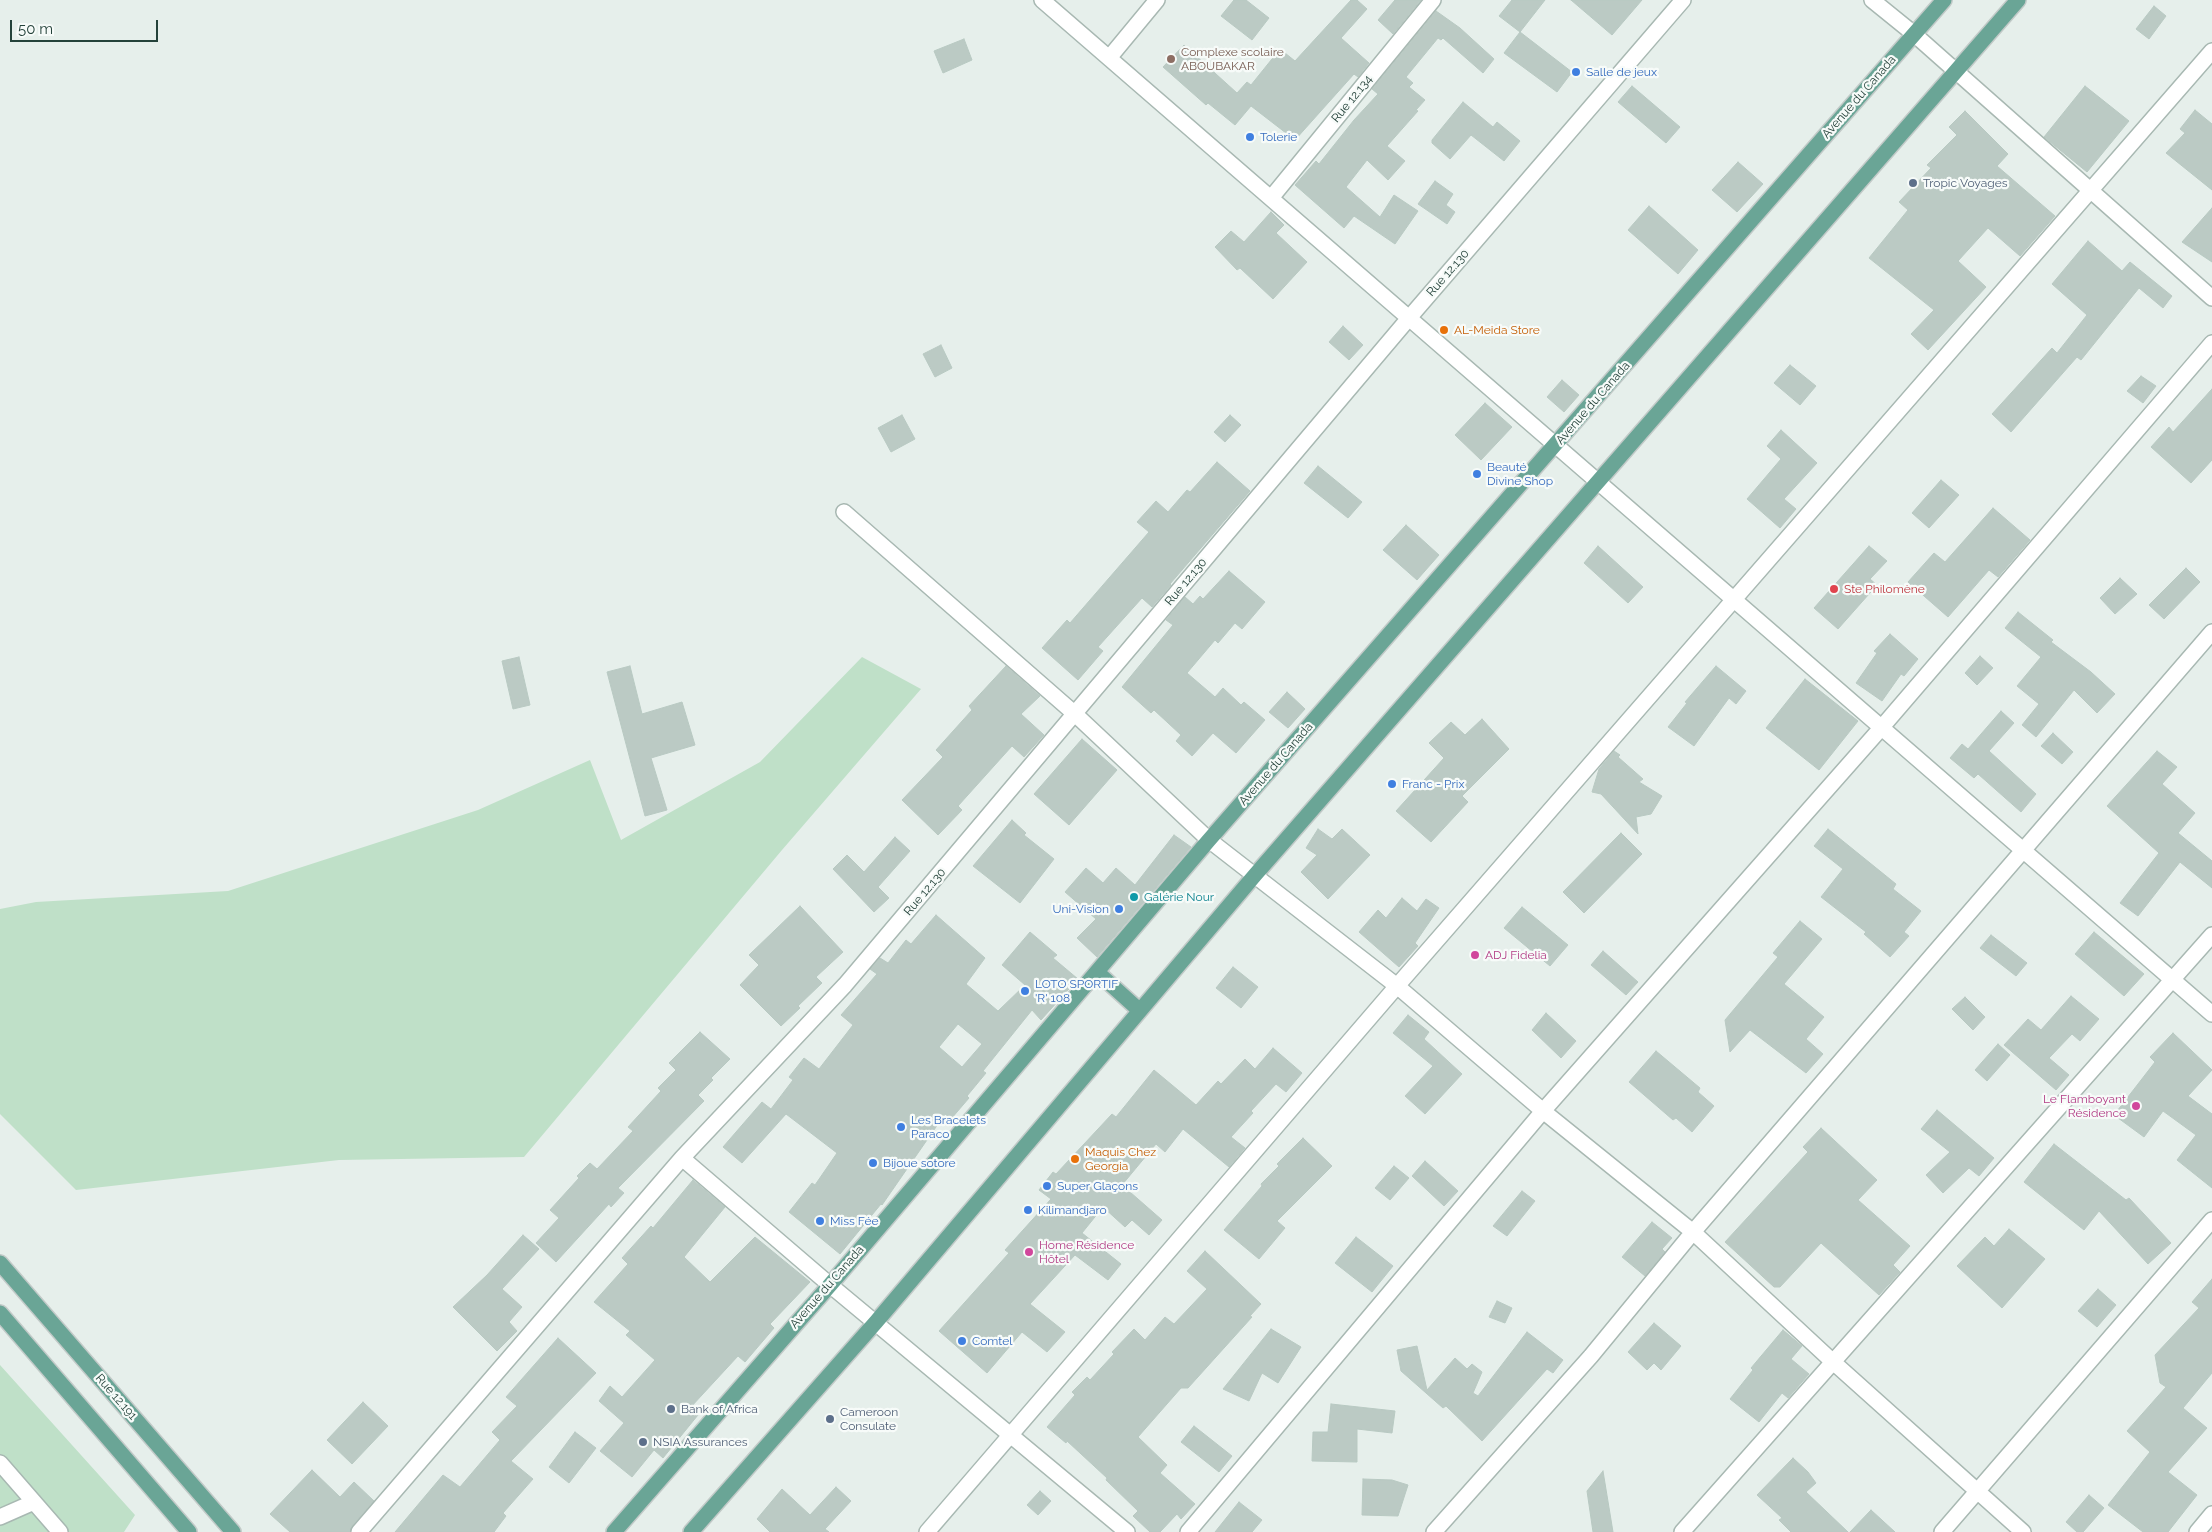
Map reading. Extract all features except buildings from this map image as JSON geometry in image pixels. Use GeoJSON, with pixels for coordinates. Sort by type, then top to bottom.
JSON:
{"type":"FeatureCollection","features":[{"type":"Feature","properties":{"kind":"main road","name":"Avenue du Canada"},"geometry":{"type":"LineString","coordinates":[[614,1532],[830,1285],[1209,840],[1944,0]]}},
{"type":"Feature","properties":{"kind":"main road"},"geometry":{"type":"LineString","coordinates":[[691,1532],[876,1322],[1255,874],[2018,0]]}},
{"type":"Feature","properties":{"kind":"main road"},"geometry":{"type":"LineString","coordinates":[[1097,972],[1138,1010]]}},
{"type":"Feature","properties":{"kind":"main road","name":"Rue 12.191"},"geometry":{"type":"LineString","coordinates":[[0,1263],[233,1532]]}},
{"type":"Feature","properties":{"kind":"main road"},"geometry":{"type":"LineString","coordinates":[[0,1313],[189,1532]]}},
{"type":"Feature","properties":{"kind":"street"},"geometry":{"type":"LineString","coordinates":[[1042,0],[2212,1014]]}},
{"type":"Feature","properties":{"kind":"street"},"geometry":{"type":"LineString","coordinates":[[1109,58],[1157,0]]}},
{"type":"Feature","properties":{"kind":"street","name":"Rue 12.134"},"geometry":{"type":"LineString","coordinates":[[1271,198],[1433,0]]}},
{"type":"Feature","properties":{"kind":"street","name":"Rue 12.130"},"geometry":{"type":"LineString","coordinates":[[359,1532],[682,1158],[846,985],[1409,318],[1683,0]]}},
{"type":"Feature","properties":{"kind":"street"},"geometry":{"type":"LineString","coordinates":[[1872,0],[1914,34],[2212,298]]}},
{"type":"Feature","properties":{"kind":"street"},"geometry":{"type":"LineString","coordinates":[[927,1532],[1013,1435],[1397,986],[2212,50]]}},
{"type":"Feature","properties":{"kind":"street"},"geometry":{"type":"LineString","coordinates":[[1188,1532],[1543,1111],[1882,727],[2212,343]]}},
{"type":"Feature","properties":{"kind":"street"},"geometry":{"type":"LineString","coordinates":[[844,512],[1075,714],[1209,840],[1397,986],[1543,1111],[1693,1232],[1832,1362],[2022,1532]]}},
{"type":"Feature","properties":{"kind":"street"},"geometry":{"type":"LineString","coordinates":[[1434,1532],[1592,1356],[1693,1232],[2212,632]]}},
{"type":"Feature","properties":{"kind":"street"},"geometry":{"type":"LineString","coordinates":[[1682,1532],[2212,935]]}},
{"type":"Feature","properties":{"kind":"street"},"geometry":{"type":"LineString","coordinates":[[682,1158],[830,1285],[1013,1435],[1127,1532]]}},
{"type":"Feature","properties":{"kind":"street"},"geometry":{"type":"LineString","coordinates":[[1942,1532],[2212,1220]]}},
{"type":"Feature","properties":{"kind":"street"},"geometry":{"type":"LineString","coordinates":[[0,1463],[60,1532]]}},
{"type":"Feature","properties":{"kind":"street"},"geometry":{"type":"LineString","coordinates":[[0,1516],[34,1502]]}},
{"type":"Feature","properties":{"kind":"street"},"geometry":{"type":"LineString","coordinates":[[2197,1532],[2212,1514]]}},
{"type":"Feature","properties":{"kind":"green space"},"geometry":{"type":"Polygon","coordinates":[[[862,657],[921,689],[782,850],[524,1157],[339,1160],[76,1190],[0,1114],[0,909],[36,902],[228,891],[478,810],[590,760],[621,840],[760,762],[862,657]]]}},
{"type":"Feature","properties":{"kind":"green space"},"geometry":{"type":"Polygon","coordinates":[[[0,1365],[135,1515],[124,1532],[0,1532],[0,1365]]]}},
{"type":"Feature","properties":{"kind":"place","name":"Complexe scolaire ABOUBAKAR"},"geometry":{"type":"Point","coordinates":[1171,59]}},
{"type":"Feature","properties":{"kind":"place","name":"Salle de jeux"},"geometry":{"type":"Point","coordinates":[1576,72]}},
{"type":"Feature","properties":{"kind":"place","name":"Tolerie"},"geometry":{"type":"Point","coordinates":[1250,137]}},
{"type":"Feature","properties":{"kind":"place","name":"Tropic Voyages"},"geometry":{"type":"Point","coordinates":[1913,183]}},
{"type":"Feature","properties":{"kind":"place","name":"AL-Meida Store"},"geometry":{"type":"Point","coordinates":[1444,330]}},
{"type":"Feature","properties":{"kind":"place","name":"Beauté Divine Shop"},"geometry":{"type":"Point","coordinates":[1477,474]}},
{"type":"Feature","properties":{"kind":"place","name":"Ste Philomène"},"geometry":{"type":"Point","coordinates":[1834,589]}},
{"type":"Feature","properties":{"kind":"place","name":"Franc - Prix"},"geometry":{"type":"Point","coordinates":[1392,784]}},
{"type":"Feature","properties":{"kind":"place","name":"Galérie Nour"},"geometry":{"type":"Point","coordinates":[1134,897]}},
{"type":"Feature","properties":{"kind":"place","name":"Uni-Vision"},"geometry":{"type":"Point","coordinates":[1119,909]}},
{"type":"Feature","properties":{"kind":"place","name":"ADJ Fidelia"},"geometry":{"type":"Point","coordinates":[1475,955]}},
{"type":"Feature","properties":{"kind":"place","name":"LOTO SPORTIF 'R' 108"},"geometry":{"type":"Point","coordinates":[1025,991]}},
{"type":"Feature","properties":{"kind":"place","name":"Le Flamboyant Résidence"},"geometry":{"type":"Point","coordinates":[2136,1106]}},
{"type":"Feature","properties":{"kind":"place","name":"Les Bracelets Paraco"},"geometry":{"type":"Point","coordinates":[901,1127]}},
{"type":"Feature","properties":{"kind":"place","name":"Maquis Chez Georgia"},"geometry":{"type":"Point","coordinates":[1075,1159]}},
{"type":"Feature","properties":{"kind":"place","name":"Bijoue sotore"},"geometry":{"type":"Point","coordinates":[873,1163]}},
{"type":"Feature","properties":{"kind":"place","name":"Super Glaçons"},"geometry":{"type":"Point","coordinates":[1047,1186]}},
{"type":"Feature","properties":{"kind":"place","name":"Kilimandjaro"},"geometry":{"type":"Point","coordinates":[1028,1210]}},
{"type":"Feature","properties":{"kind":"place","name":"Miss Fée"},"geometry":{"type":"Point","coordinates":[820,1221]}},
{"type":"Feature","properties":{"kind":"place","name":"Home Résidence Hôtel"},"geometry":{"type":"Point","coordinates":[1029,1252]}},
{"type":"Feature","properties":{"kind":"place","name":"Comtel"},"geometry":{"type":"Point","coordinates":[962,1341]}},
{"type":"Feature","properties":{"kind":"place","name":"Bank of Africa"},"geometry":{"type":"Point","coordinates":[671,1409]}},
{"type":"Feature","properties":{"kind":"place","name":"Cameroon Consulate"},"geometry":{"type":"Point","coordinates":[830,1419]}},
{"type":"Feature","properties":{"kind":"place","name":"NSIA Assurances"},"geometry":{"type":"Point","coordinates":[643,1442]}}]}
